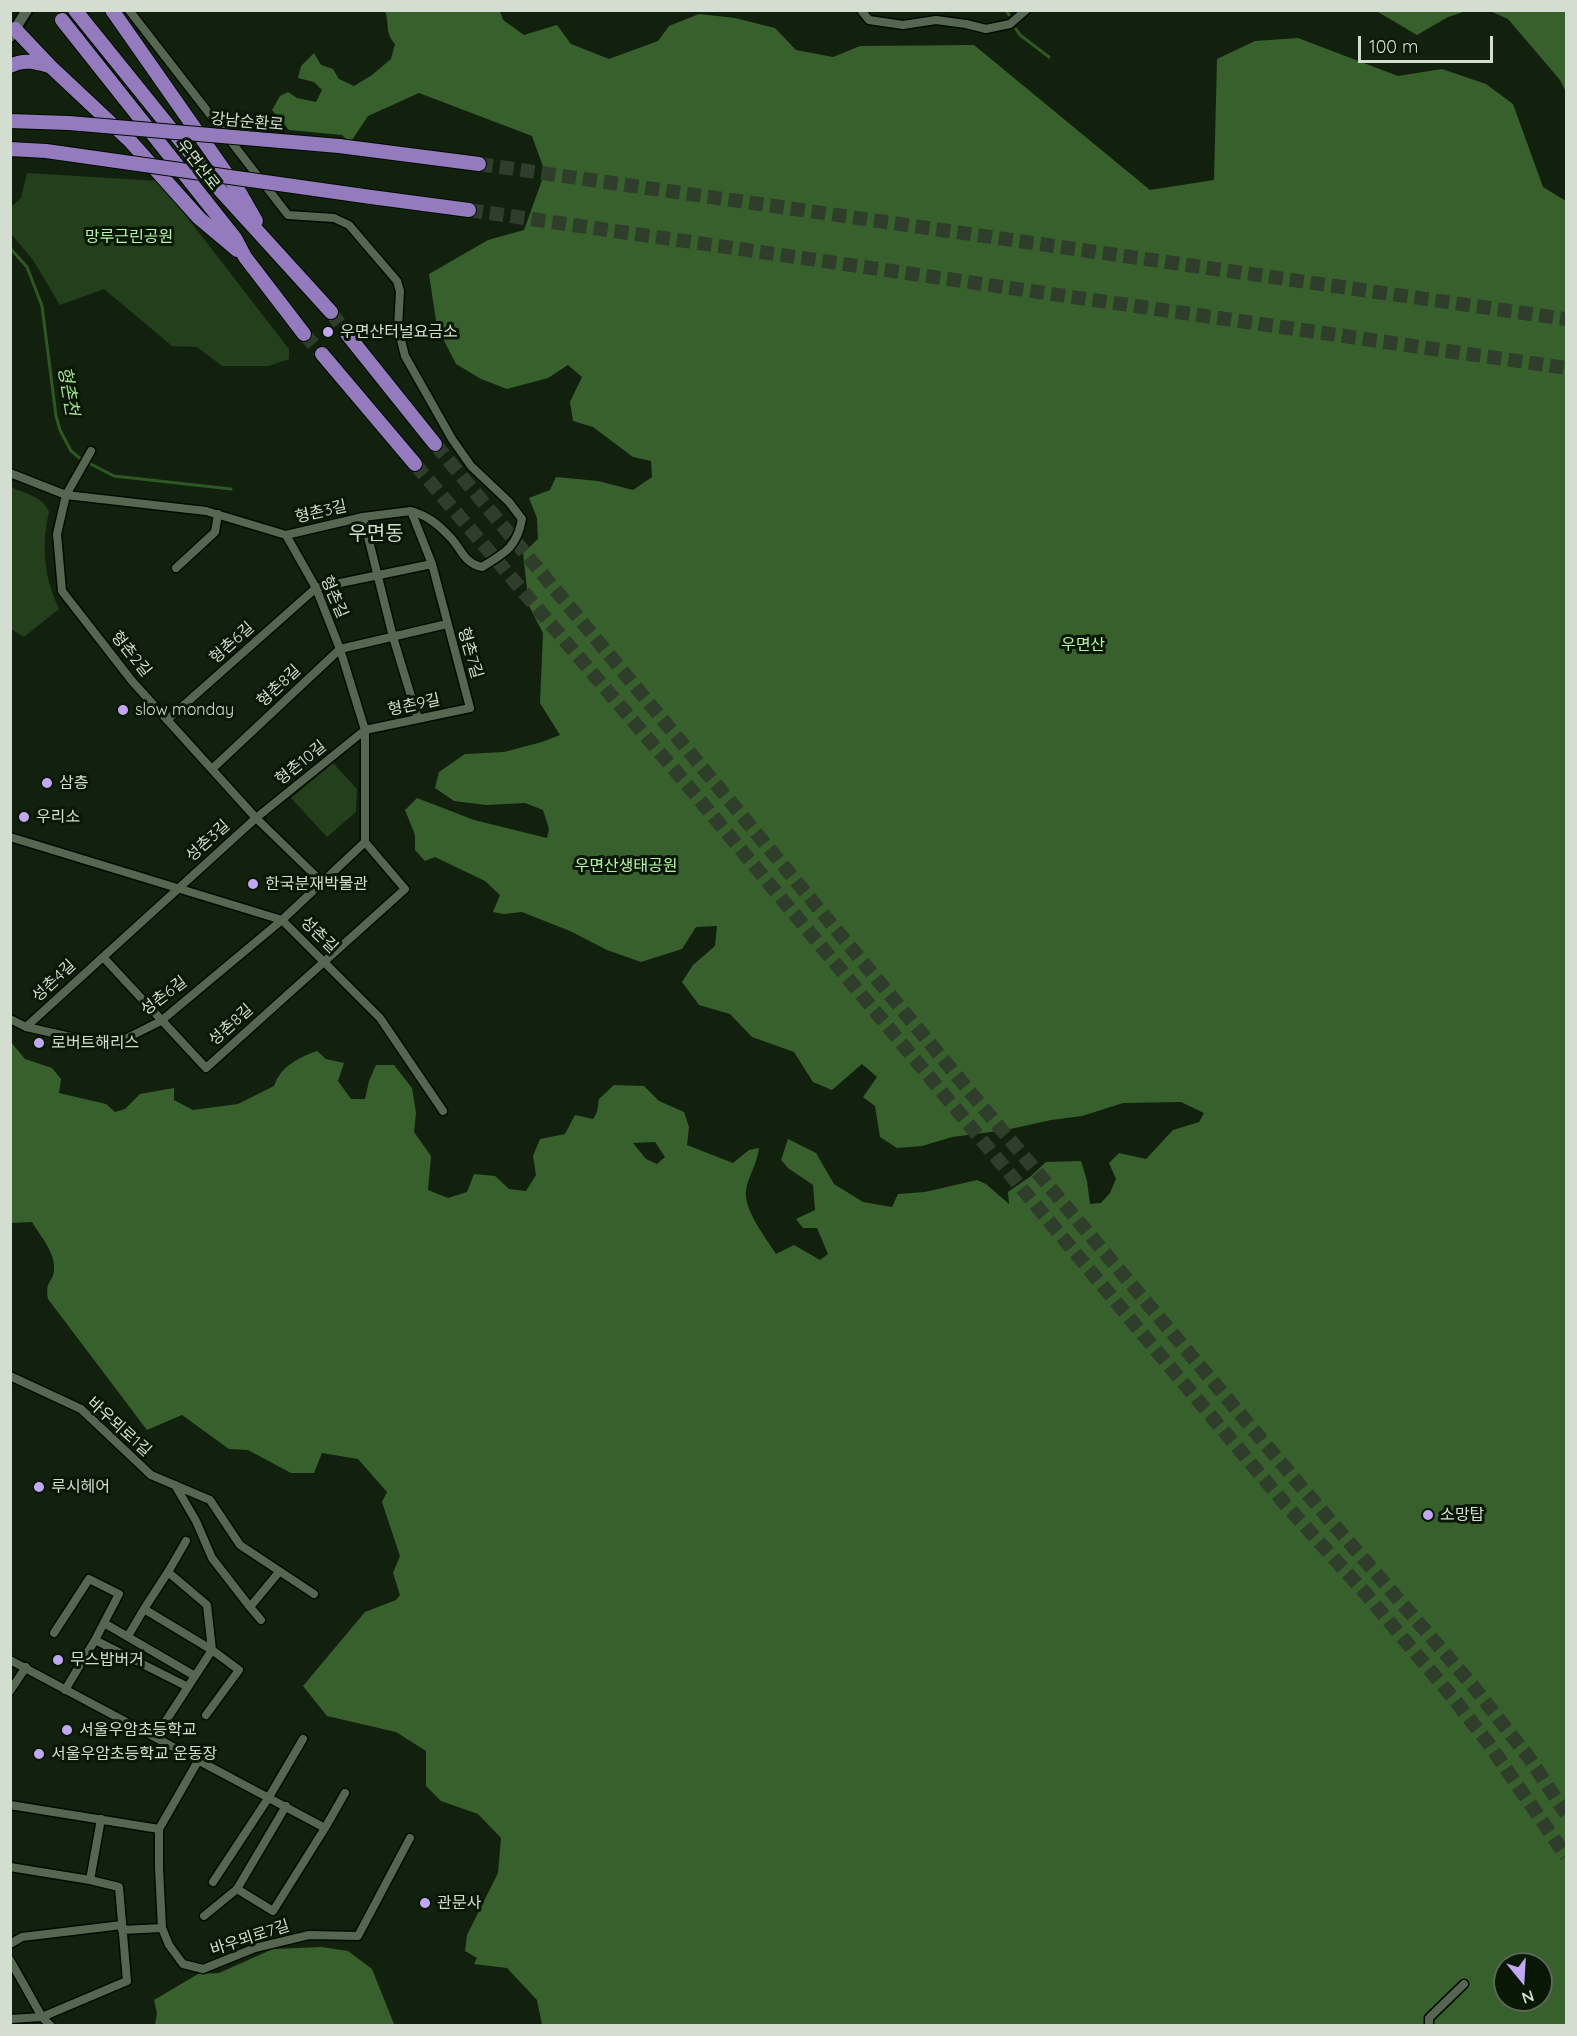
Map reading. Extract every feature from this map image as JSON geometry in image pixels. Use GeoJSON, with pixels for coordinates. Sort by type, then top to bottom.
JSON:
{"type":"FeatureCollection","features":[{"type":"Feature","properties":{"kind":"highway","name":"우면산로"},"geometry":{"type":"LineString","coordinates":[[75,10],[221,191],[331,312]]}},
{"type":"Feature","properties":{"kind":"highway"},"geometry":{"type":"LineString","coordinates":[[112,10],[240,193],[267,242]]}},
{"type":"Feature","properties":{"kind":"highway","name":"우면산로"},"geometry":{"type":"LineString","coordinates":[[62,20],[235,238],[245,257],[304,334]]}},
{"type":"Feature","properties":{"kind":"highway"},"geometry":{"type":"LineString","coordinates":[[13,33],[131,142],[199,218],[245,257]]}},
{"type":"Feature","properties":{"kind":"highway"},"geometry":{"type":"LineString","coordinates":[[10,66],[21,61],[29,61],[50,66]]}},
{"type":"Feature","properties":{"kind":"highway","name":"강남순환로"},"geometry":{"type":"LineString","coordinates":[[10,121],[69,123],[339,146],[479,164]]}},
{"type":"Feature","properties":{"kind":"highway"},"geometry":{"type":"LineString","coordinates":[[10,149],[469,210]]}},
{"type":"Feature","properties":{"kind":"highway"},"geometry":{"type":"LineString","coordinates":[[348,334],[435,444]]}},
{"type":"Feature","properties":{"kind":"highway"},"geometry":{"type":"LineString","coordinates":[[322,354],[415,464]]}},
{"type":"Feature","properties":{"kind":"street"},"geometry":{"type":"LineString","coordinates":[[13,33],[27,10]]}},
{"type":"Feature","properties":{"kind":"street"},"geometry":{"type":"LineString","coordinates":[[129,10],[288,215],[334,218],[349,225],[397,281],[400,291],[398,328],[405,356],[452,439],[471,466],[509,502],[522,519],[519,537],[502,554],[482,567],[472,565],[451,538],[427,515],[411,511]]}},
{"type":"Feature","properties":{"kind":"street"},"geometry":{"type":"LineString","coordinates":[[861,10],[869,20],[903,26],[936,20],[986,29],[1010,24],[1026,10]]}},
{"type":"Feature","properties":{"kind":"street","name":"형촌2길"},"geometry":{"type":"LineString","coordinates":[[92,451],[66,495],[57,534],[62,591],[132,681],[256,818],[322,882]]}},
{"type":"Feature","properties":{"kind":"street"},"geometry":{"type":"LineString","coordinates":[[10,473],[66,495],[206,511],[286,535]]}},
{"type":"Feature","properties":{"kind":"street"},"geometry":{"type":"LineString","coordinates":[[411,511],[432,564],[447,624]]}},
{"type":"Feature","properties":{"kind":"street","name":"형촌3길"},"geometry":{"type":"LineString","coordinates":[[286,535],[363,517],[411,511]]}},
{"type":"Feature","properties":{"kind":"street"},"geometry":{"type":"LineString","coordinates":[[176,568],[215,532],[218,514]]}},
{"type":"Feature","properties":{"kind":"street","name":"형촌3길"},"geometry":{"type":"LineString","coordinates":[[363,517],[393,637]]}},
{"type":"Feature","properties":{"kind":"street","name":"형촌길"},"geometry":{"type":"LineString","coordinates":[[286,535],[316,588],[340,649],[365,730],[365,842]]}},
{"type":"Feature","properties":{"kind":"street"},"geometry":{"type":"LineString","coordinates":[[316,588],[432,564]]}},
{"type":"Feature","properties":{"kind":"street","name":"형촌6길"},"geometry":{"type":"LineString","coordinates":[[167,720],[316,588]]}},
{"type":"Feature","properties":{"kind":"street","name":"형촌7길"},"geometry":{"type":"LineString","coordinates":[[340,649],[447,624],[470,708]]}},
{"type":"Feature","properties":{"kind":"street"},"geometry":{"type":"LineString","coordinates":[[393,637],[418,719]]}},
{"type":"Feature","properties":{"kind":"street","name":"형촌8길"},"geometry":{"type":"LineString","coordinates":[[212,769],[340,649]]}},
{"type":"Feature","properties":{"kind":"street","name":"형촌9길"},"geometry":{"type":"LineString","coordinates":[[365,730],[470,708]]}},
{"type":"Feature","properties":{"kind":"street","name":"형촌10길"},"geometry":{"type":"LineString","coordinates":[[256,818],[365,730]]}},
{"type":"Feature","properties":{"kind":"street","name":"성촌3길"},"geometry":{"type":"LineString","coordinates":[[179,887],[256,818]]}},
{"type":"Feature","properties":{"kind":"street","name":"성촌길"},"geometry":{"type":"LineString","coordinates":[[10,837],[282,920],[380,1018],[443,1111]]}},
{"type":"Feature","properties":{"kind":"street"},"geometry":{"type":"LineString","coordinates":[[282,920],[365,842],[405,889],[325,962]]}},
{"type":"Feature","properties":{"kind":"street","name":"성촌4길"},"geometry":{"type":"LineString","coordinates":[[26,1027],[179,887]]}},
{"type":"Feature","properties":{"kind":"street","name":"성촌6길"},"geometry":{"type":"LineString","coordinates":[[10,1019],[26,1027],[89,1041],[125,1039],[161,1021],[282,920]]}},
{"type":"Feature","properties":{"kind":"street"},"geometry":{"type":"LineString","coordinates":[[103,957],[161,1021]]}},
{"type":"Feature","properties":{"kind":"street","name":"성촌8길"},"geometry":{"type":"LineString","coordinates":[[161,1021],[206,1068],[325,962]]}},
{"type":"Feature","properties":{"kind":"street","name":"바우뫼로1길"},"geometry":{"type":"LineString","coordinates":[[10,1376],[81,1410],[151,1475],[210,1500],[240,1545],[314,1594]]}},
{"type":"Feature","properties":{"kind":"street"},"geometry":{"type":"LineString","coordinates":[[175,1485],[196,1521],[212,1558],[261,1620]]}},
{"type":"Feature","properties":{"kind":"street"},"geometry":{"type":"LineString","coordinates":[[128,1636],[186,1541]]}},
{"type":"Feature","properties":{"kind":"street"},"geometry":{"type":"LineString","coordinates":[[156,1736],[212,1650],[207,1605],[168,1572]]}},
{"type":"Feature","properties":{"kind":"street"},"geometry":{"type":"LineString","coordinates":[[250,1606],[279,1572]]}},
{"type":"Feature","properties":{"kind":"street"},"geometry":{"type":"LineString","coordinates":[[54,1633],[89,1579],[119,1594],[65,1690]]}},
{"type":"Feature","properties":{"kind":"street"},"geometry":{"type":"LineString","coordinates":[[144,1609],[212,1650],[239,1670],[206,1715]]}},
{"type":"Feature","properties":{"kind":"street"},"geometry":{"type":"LineString","coordinates":[[104,1623],[195,1676]]}},
{"type":"Feature","properties":{"kind":"street"},"geometry":{"type":"LineString","coordinates":[[95,1640],[188,1687]]}},
{"type":"Feature","properties":{"kind":"street"},"geometry":{"type":"LineString","coordinates":[[10,1660],[325,1828]]}},
{"type":"Feature","properties":{"kind":"street"},"geometry":{"type":"LineString","coordinates":[[10,1691],[26,1667]]}},
{"type":"Feature","properties":{"kind":"street"},"geometry":{"type":"LineString","coordinates":[[213,1882],[269,1797],[303,1739]]}},
{"type":"Feature","properties":{"kind":"street","name":"바우뫼로7길"},"geometry":{"type":"LineString","coordinates":[[198,1761],[159,1829],[162,1928],[169,1945],[183,1964],[203,1969],[255,1948],[309,1935],[358,1935],[410,1838]]}},
{"type":"Feature","properties":{"kind":"street"},"geometry":{"type":"LineString","coordinates":[[237,1889],[273,1911],[345,1793]]}},
{"type":"Feature","properties":{"kind":"street"},"geometry":{"type":"LineString","coordinates":[[10,1805],[159,1829]]}},
{"type":"Feature","properties":{"kind":"street"},"geometry":{"type":"LineString","coordinates":[[204,1916],[237,1889],[286,1806]]}},
{"type":"Feature","properties":{"kind":"street"},"geometry":{"type":"LineString","coordinates":[[90,1880],[101,1819]]}},
{"type":"Feature","properties":{"kind":"street"},"geometry":{"type":"LineString","coordinates":[[10,1867],[119,1887],[127,1981],[42,2017],[10,2019]]}},
{"type":"Feature","properties":{"kind":"street"},"geometry":{"type":"LineString","coordinates":[[10,1944],[22,1937],[122,1928],[162,1928]]}},
{"type":"Feature","properties":{"kind":"street"},"geometry":{"type":"LineString","coordinates":[[10,1960],[42,2017],[51,2025]]}},
{"type":"Feature","properties":{"kind":"street"},"geometry":{"type":"LineString","coordinates":[[1429,2025],[1429,2018],[1464,1984]]}},
{"type":"Feature","properties":{"kind":"green space","name":"우면산"},"geometry":{"type":"Polygon","coordinates":[[[385,11],[500,11],[503,20],[524,35],[557,25],[571,44],[609,59],[658,41],[669,26],[699,14],[735,18],[775,28],[796,50],[833,57],[860,46],[974,45],[1150,190],[1214,180],[1217,59],[1255,41],[1298,38],[1398,76],[1442,69],[1486,84],[1513,104],[1543,187],[1566,201],[1566,2025],[542,2025],[537,2000],[507,1968],[474,1964],[477,1958],[465,1951],[467,1935],[498,1873],[501,1838],[478,1814],[441,1801],[426,1786],[426,1751],[396,1732],[327,1716],[303,1686],[365,1612],[396,1600],[400,1595],[393,1573],[400,1556],[382,1502],[387,1492],[358,1459],[322,1453],[314,1473],[291,1473],[248,1450],[229,1449],[182,1415],[147,1430],[48,1299],[48,1285],[54,1271],[53,1258],[32,1222],[11,1223],[10,1041],[25,1059],[52,1068],[61,1079],[59,1093],[106,1104],[115,1112],[125,1109],[140,1094],[174,1088],[174,1100],[193,1110],[238,1104],[274,1086],[286,1068],[317,1051],[326,1059],[344,1063],[338,1081],[351,1099],[365,1099],[376,1065],[394,1065],[412,1088],[416,1113],[414,1132],[431,1156],[428,1190],[448,1198],[467,1192],[474,1174],[495,1176],[509,1189],[526,1191],[536,1175],[533,1156],[540,1139],[565,1134],[575,1115],[593,1119],[597,1112],[599,1099],[614,1085],[644,1086],[659,1101],[684,1112],[689,1127],[687,1145],[733,1163],[749,1150],[759,1148],[746,1190],[748,1206],[756,1223],[776,1254],[794,1245],[820,1260],[828,1254],[817,1228],[803,1228],[796,1219],[815,1210],[813,1185],[788,1168],[781,1160],[788,1139],[816,1153],[834,1184],[863,1202],[892,1207],[898,1194],[925,1192],[977,1180],[986,1184],[1009,1204],[1008,1192],[1046,1162],[1081,1161],[1090,1204],[1101,1203],[1110,1193],[1116,1179],[1109,1163],[1119,1153],[1146,1159],[1173,1130],[1199,1122],[1204,1113],[1181,1102],[1123,1103],[1082,1116],[952,1137],[922,1146],[897,1148],[880,1137],[875,1106],[863,1097],[877,1077],[862,1064],[832,1090],[813,1082],[794,1052],[752,1037],[730,1014],[699,1005],[682,982],[693,965],[715,946],[717,926],[696,927],[682,949],[641,962],[607,950],[570,931],[522,912],[504,914],[493,912],[500,895],[485,881],[435,857],[425,861],[415,850],[415,835],[405,810],[417,798],[474,820],[547,838],[549,829],[543,810],[525,803],[486,805],[454,801],[435,788],[439,772],[465,754],[504,752],[560,735],[540,703],[543,633],[529,606],[523,553],[538,539],[537,518],[529,498],[550,490],[556,477],[598,481],[633,490],[652,477],[651,461],[633,457],[593,427],[573,421],[570,402],[582,377],[568,365],[548,378],[507,389],[481,379],[456,364],[437,327],[429,274],[488,240],[524,230],[545,172],[532,136],[419,93],[368,116],[350,143],[342,135],[289,130],[272,110],[280,96],[288,92],[297,98],[316,102],[322,90],[314,82],[298,78],[301,66],[314,53],[321,65],[333,69],[339,79],[354,86],[372,75],[391,59],[395,44],[388,32],[385,11]],[[655,1142],[633,1143],[646,1159],[657,1164],[665,1157],[655,1142]]]}},
{"type":"Feature","properties":{"kind":"green space"},"geometry":{"type":"Polygon","coordinates":[[[1466,11],[1448,17],[1417,35],[1378,12],[1466,11]]]}},
{"type":"Feature","properties":{"kind":"green space"},"geometry":{"type":"Polygon","coordinates":[[[1490,11],[1566,11],[1566,92],[1560,80],[1508,19],[1490,11]]]}},
{"type":"Feature","properties":{"kind":"green space","name":"망루근린공원"},"geometry":{"type":"Polygon","coordinates":[[[27,173],[159,181],[289,349],[289,359],[269,366],[222,366],[197,347],[172,346],[104,289],[60,305],[33,260],[11,234],[10,208],[21,198],[27,173]]]}},
{"type":"Feature","properties":{"kind":"green space"},"geometry":{"type":"Polygon","coordinates":[[[10,487],[38,499],[49,512],[45,537],[45,561],[50,585],[59,609],[24,637],[11,629],[10,487]]]}},
{"type":"Feature","properties":{"kind":"green space"},"geometry":{"type":"Polygon","coordinates":[[[333,763],[357,789],[356,812],[327,837],[291,798],[333,763]]]}},
{"type":"Feature","properties":{"kind":"green space"},"geometry":{"type":"Polygon","coordinates":[[[321,1947],[348,1951],[372,1969],[394,2024],[399,2025],[155,2025],[157,2013],[154,2000],[198,1974],[219,1973],[273,1949],[321,1947]]]}},
{"type":"Feature","properties":{"kind":"waterway"},"geometry":{"type":"LineString","coordinates":[[1006,10],[1009,15]]}},
{"type":"Feature","properties":{"kind":"waterway"},"geometry":{"type":"LineString","coordinates":[[1016,29],[1020,35],[1049,57]]}},
{"type":"Feature","properties":{"kind":"waterway","name":"형촌천"},"geometry":{"type":"LineString","coordinates":[[10,248],[27,267],[42,306],[56,416],[60,430],[71,451],[81,459],[114,476],[231,489]]}},
{"type":"Feature","properties":{"kind":"tunnel"},"geometry":{"type":"LineString","coordinates":[[479,164],[1566,319]]}},
{"type":"Feature","properties":{"kind":"tunnel"},"geometry":{"type":"LineString","coordinates":[[469,210],[1566,368]]}},
{"type":"Feature","properties":{"kind":"tunnel"},"geometry":{"type":"LineString","coordinates":[[331,312],[347,334]]}},
{"type":"Feature","properties":{"kind":"tunnel"},"geometry":{"type":"LineString","coordinates":[[304,334],[322,354]]}},
{"type":"Feature","properties":{"kind":"tunnel"},"geometry":{"type":"LineString","coordinates":[[435,444],[980,1104],[1298,1483],[1473,1686],[1530,1759],[1566,1814]]}},
{"type":"Feature","properties":{"kind":"tunnel"},"geometry":{"type":"LineString","coordinates":[[415,464],[689,787],[1285,1504],[1366,1594],[1454,1699],[1489,1744],[1566,1856]]}},
{"type":"Feature","properties":{"kind":"place","name":"우면산터널요금소"},"geometry":{"type":"Point","coordinates":[328,332]}},
{"type":"Feature","properties":{"kind":"place","name":"slow monday"},"geometry":{"type":"Point","coordinates":[123,710]}},
{"type":"Feature","properties":{"kind":"place","name":"삼층"},"geometry":{"type":"Point","coordinates":[47,783]}},
{"type":"Feature","properties":{"kind":"place","name":"우리소"},"geometry":{"type":"Point","coordinates":[24,817]}},
{"type":"Feature","properties":{"kind":"place","name":"한국분재박물관"},"geometry":{"type":"Point","coordinates":[253,884]}},
{"type":"Feature","properties":{"kind":"place","name":"로버트해리스"},"geometry":{"type":"Point","coordinates":[39,1043]}},
{"type":"Feature","properties":{"kind":"place","name":"루시헤어"},"geometry":{"type":"Point","coordinates":[39,1487]}},
{"type":"Feature","properties":{"kind":"place","name":"소망탑"},"geometry":{"type":"Point","coordinates":[1428,1515]}},
{"type":"Feature","properties":{"kind":"place","name":"무스밥버거"},"geometry":{"type":"Point","coordinates":[58,1660]}},
{"type":"Feature","properties":{"kind":"place","name":"서울우암초등학교"},"geometry":{"type":"Point","coordinates":[67,1730]}},
{"type":"Feature","properties":{"kind":"place","name":"서울우암초등학교 운동장"},"geometry":{"type":"Point","coordinates":[39,1754]}},
{"type":"Feature","properties":{"kind":"place","name":"관문사"},"geometry":{"type":"Point","coordinates":[425,1903]}},
{"type":"Feature","properties":{"kind":"district","name":"우면동"},"geometry":{"type":"Point","coordinates":[376,534]}},
{"type":"Feature","properties":{"kind":"park label","name":"우면산생태공원"},"geometry":{"type":"Point","coordinates":[626,866]}}]}
